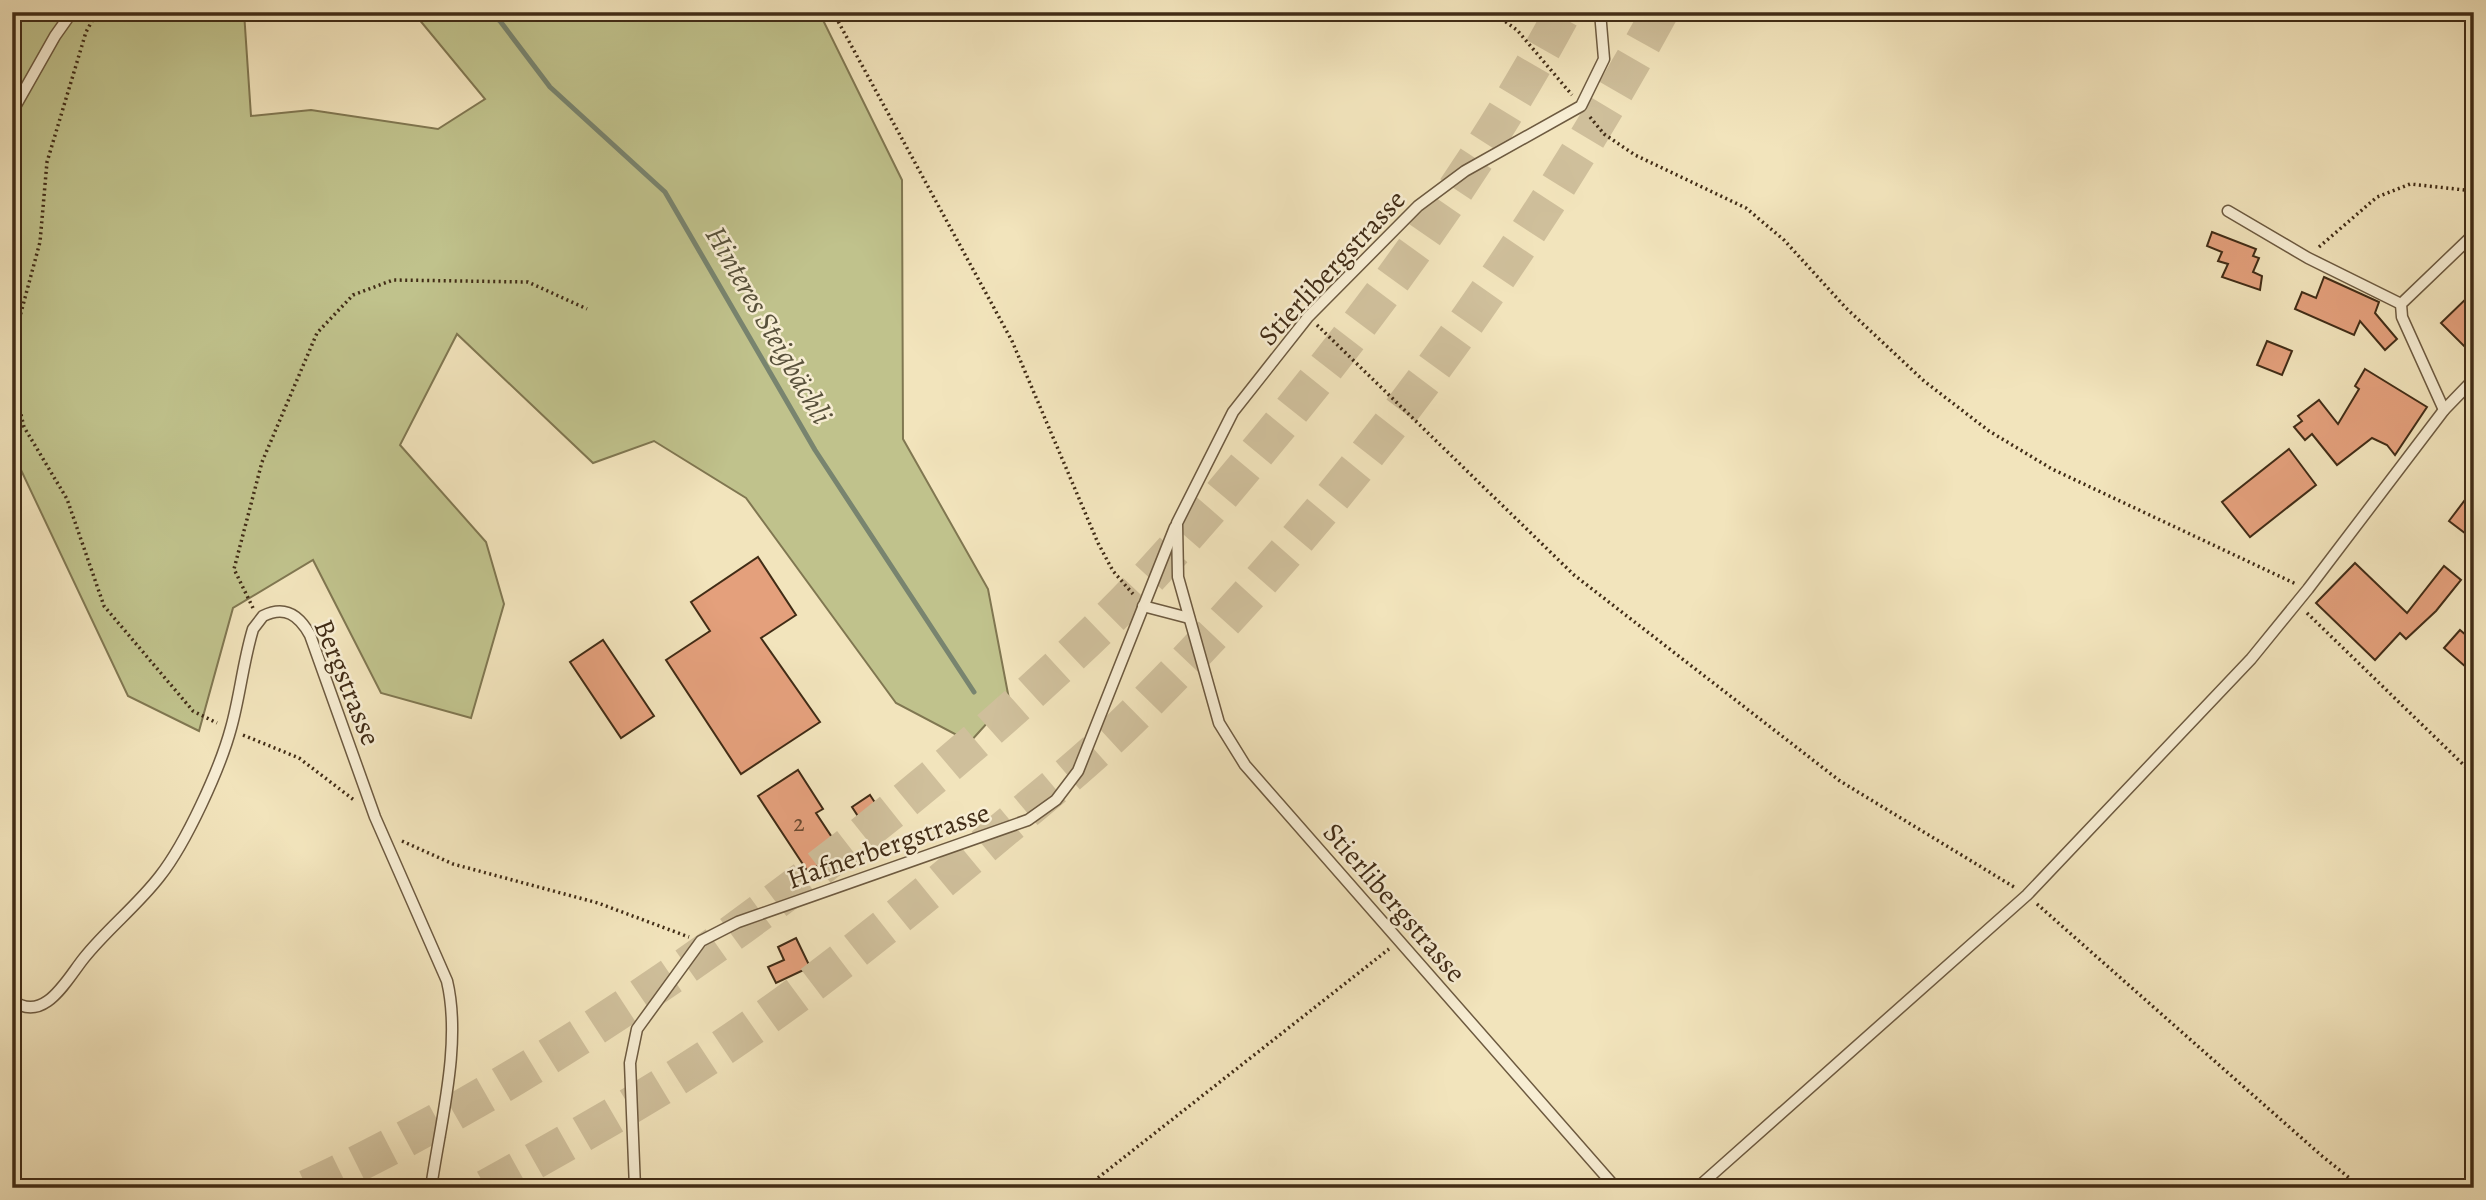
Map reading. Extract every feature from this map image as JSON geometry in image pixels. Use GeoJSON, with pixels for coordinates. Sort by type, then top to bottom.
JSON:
{"type":"FeatureCollection","features":[{"type":"Feature","properties":{"kind":"lane"},"geometry":{"type":"LineString","coordinates":[[12,112],[72,12]]}},
{"type":"Feature","properties":{"kind":"lane"},"geometry":{"type":"LineString","coordinates":[[1581,106],[1604,60],[1600,12]]}},
{"type":"Feature","properties":{"kind":"lane"},"geometry":{"type":"LineString","coordinates":[[2469,12],[2474,30]]}},
{"type":"Feature","properties":{"kind":"lane","name":"Stierlibergstrasse"},"geometry":{"type":"LineString","coordinates":[[1581,106],[1465,171],[1418,206],[1308,317],[1233,412],[1177,523],[1178,577],[1219,723],[1245,765],[1616,1188]]}},
{"type":"Feature","properties":{"kind":"lane"},"geometry":{"type":"LineString","coordinates":[[2228,211],[2308,258],[2401,304]]}},
{"type":"Feature","properties":{"kind":"lane"},"geometry":{"type":"LineString","coordinates":[[2401,304],[2474,234]]}},
{"type":"Feature","properties":{"kind":"lane"},"geometry":{"type":"LineString","coordinates":[[2401,304],[2402,317],[2444,410]]}},
{"type":"Feature","properties":{"kind":"lane"},"geometry":{"type":"LineString","coordinates":[[1697,1188],[2026,895],[2250,659],[2308,589],[2444,410],[2474,379]]}},
{"type":"Feature","properties":{"kind":"lane","name":"Hafnerbergstrasse"},"geometry":{"type":"LineString","coordinates":[[635,1188],[630,1063],[638,1029],[701,941],[738,922],[1028,820],[1056,800],[1078,771],[1177,523]]}},
{"type":"Feature","properties":{"kind":"lane"},"geometry":{"type":"LineString","coordinates":[[1143,606],[1189,618]]}},
{"type":"Feature","properties":{"kind":"lane","name":"Bergstrasse"},"geometry":{"type":"LineString","coordinates":[[259,619],[270,612],[288,611],[304,624],[317,651],[375,817],[438,955],[452,1000],[452,1043],[431,1188]]}},
{"type":"Feature","properties":{"kind":"lane"},"geometry":{"type":"LineString","coordinates":[[12,1000],[26,1007],[35,1007],[50,999],[103,936],[160,876],[179,845],[230,730],[249,644],[259,619]]}},
{"type":"Feature","properties":{"kind":"path"},"geometry":{"type":"LineString","coordinates":[[12,346],[40,242],[47,162],[86,32],[97,12]]}},
{"type":"Feature","properties":{"kind":"path"},"geometry":{"type":"LineString","coordinates":[[833,12],[1012,341],[1098,543],[1113,570],[1143,606]]}},
{"type":"Feature","properties":{"kind":"path"},"geometry":{"type":"LineString","coordinates":[[1492,12],[1517,30],[1604,134],[1635,155],[1746,208],[1784,240],[1846,308],[1924,382],[1989,431],[2052,469],[2308,589]]}},
{"type":"Feature","properties":{"kind":"path"},"geometry":{"type":"LineString","coordinates":[[2308,258],[2342,225],[2377,197],[2410,184],[2474,191]]}},
{"type":"Feature","properties":{"kind":"path"},"geometry":{"type":"LineString","coordinates":[[259,619],[234,569],[262,462],[317,334],[353,295],[393,280],[528,282],[587,309]]}},
{"type":"Feature","properties":{"kind":"path"},"geometry":{"type":"LineString","coordinates":[[1308,317],[1574,575],[1840,781],[2026,895],[2362,1188]]}},
{"type":"Feature","properties":{"kind":"path"},"geometry":{"type":"LineString","coordinates":[[12,377],[24,427],[67,499],[104,606],[192,711],[230,730],[299,758],[355,800]]}},
{"type":"Feature","properties":{"kind":"path"},"geometry":{"type":"LineString","coordinates":[[2297,603],[2474,775]]}},
{"type":"Feature","properties":{"kind":"path"},"geometry":{"type":"LineString","coordinates":[[375,817],[391,835],[432,856],[598,903],[701,941]]}},
{"type":"Feature","properties":{"kind":"path"},"geometry":{"type":"LineString","coordinates":[[1085,1188],[1399,941]]}},
{"type":"Feature","properties":{"kind":"path"},"geometry":{"type":"LineString","coordinates":[[12,1170],[13,1188]]}},
{"type":"Feature","properties":{"kind":"green space"},"geometry":{"type":"Polygon","coordinates":[[[12,12],[244,12],[251,116],[311,110],[438,129],[485,99],[413,12],[819,12],[902,180],[903,439],[988,589],[1009,699],[970,742],[896,703],[746,498],[654,441],[593,463],[457,334],[400,445],[486,542],[504,604],[471,718],[381,693],[313,560],[233,608],[199,731],[128,696],[12,451],[12,12]]]}},
{"type":"Feature","properties":{"kind":"building"},"geometry":{"type":"Polygon","coordinates":[[[2212,232],[2256,249],[2253,256],[2259,258],[2253,272],[2262,276],[2260,290],[2222,277],[2228,264],[2218,261],[2222,252],[2207,246],[2212,232]]]}},
{"type":"Feature","properties":{"kind":"building"},"geometry":{"type":"Polygon","coordinates":[[[2324,277],[2379,302],[2375,313],[2397,339],[2385,350],[2360,321],[2354,335],[2295,309],[2302,292],[2316,298],[2324,277]]]}},
{"type":"Feature","properties":{"kind":"building"},"geometry":{"type":"Polygon","coordinates":[[[2474,291],[2474,341],[2466,348],[2441,323],[2474,291]]]}},
{"type":"Feature","properties":{"kind":"building"},"geometry":{"type":"Polygon","coordinates":[[[2267,341],[2292,351],[2282,375],[2257,365],[2267,341]]]}},
{"type":"Feature","properties":{"kind":"building"},"geometry":{"type":"Polygon","coordinates":[[[2365,369],[2427,407],[2395,455],[2387,445],[2372,438],[2337,465],[2312,434],[2305,440],[2294,427],[2302,421],[2298,416],[2319,400],[2338,424],[2359,389],[2355,386],[2365,369]]]}},
{"type":"Feature","properties":{"kind":"building"},"geometry":{"type":"Polygon","coordinates":[[[2289,449],[2316,485],[2250,537],[2222,502],[2289,449]]]}},
{"type":"Feature","properties":{"kind":"building"},"geometry":{"type":"Polygon","coordinates":[[[2474,488],[2474,540],[2449,521],[2474,488]]]}},
{"type":"Feature","properties":{"kind":"building"},"geometry":{"type":"Polygon","coordinates":[[[758,557],[796,615],[761,638],[820,722],[741,774],[666,660],[710,631],[691,602],[758,557]]]}},
{"type":"Feature","properties":{"kind":"building"},"geometry":{"type":"Polygon","coordinates":[[[2355,563],[2407,613],[2444,566],[2461,580],[2436,611],[2406,639],[2400,633],[2375,660],[2316,603],[2355,563]]]}},
{"type":"Feature","properties":{"kind":"building"},"geometry":{"type":"Polygon","coordinates":[[[2460,630],[2474,642],[2474,674],[2444,648],[2460,630]]]}},
{"type":"Feature","properties":{"kind":"building"},"geometry":{"type":"Polygon","coordinates":[[[603,640],[654,716],[621,738],[570,662],[603,640]]]}},
{"type":"Feature","properties":{"kind":"building"},"geometry":{"type":"Polygon","coordinates":[[[798,770],[823,809],[816,813],[841,851],[808,872],[758,796],[798,770]]]}},
{"type":"Feature","properties":{"kind":"building"},"geometry":{"type":"Polygon","coordinates":[[[870,795],[887,821],[869,833],[852,807],[870,795]]]}},
{"type":"Feature","properties":{"kind":"building"},"geometry":{"type":"Polygon","coordinates":[[[796,938],[810,967],[776,983],[768,967],[784,960],[778,947],[796,938]]]}},
{"type":"Feature","properties":{"kind":"waterway","name":"Hinteres Steigbächli"},"geometry":{"type":"LineString","coordinates":[[488,12],[500,21],[550,87],[665,192],[815,450],[974,692]]}},
{"type":"Feature","properties":{"kind":"tunnel"},"geometry":{"type":"LineString","coordinates":[[307,1188],[417,1133],[524,1072],[678,971],[775,902],[867,831],[1045,680],[1159,567],[1269,438],[1350,337],[1463,178],[1532,68],[1563,12]]}},
{"type":"Feature","properties":{"kind":"tunnel"},"geometry":{"type":"LineString","coordinates":[[486,1188],[662,1086],[788,1001],[889,924],[1028,809],[1146,703],[1293,545],[1427,376],[1550,198],[1607,106],[1660,12]]}}]}
